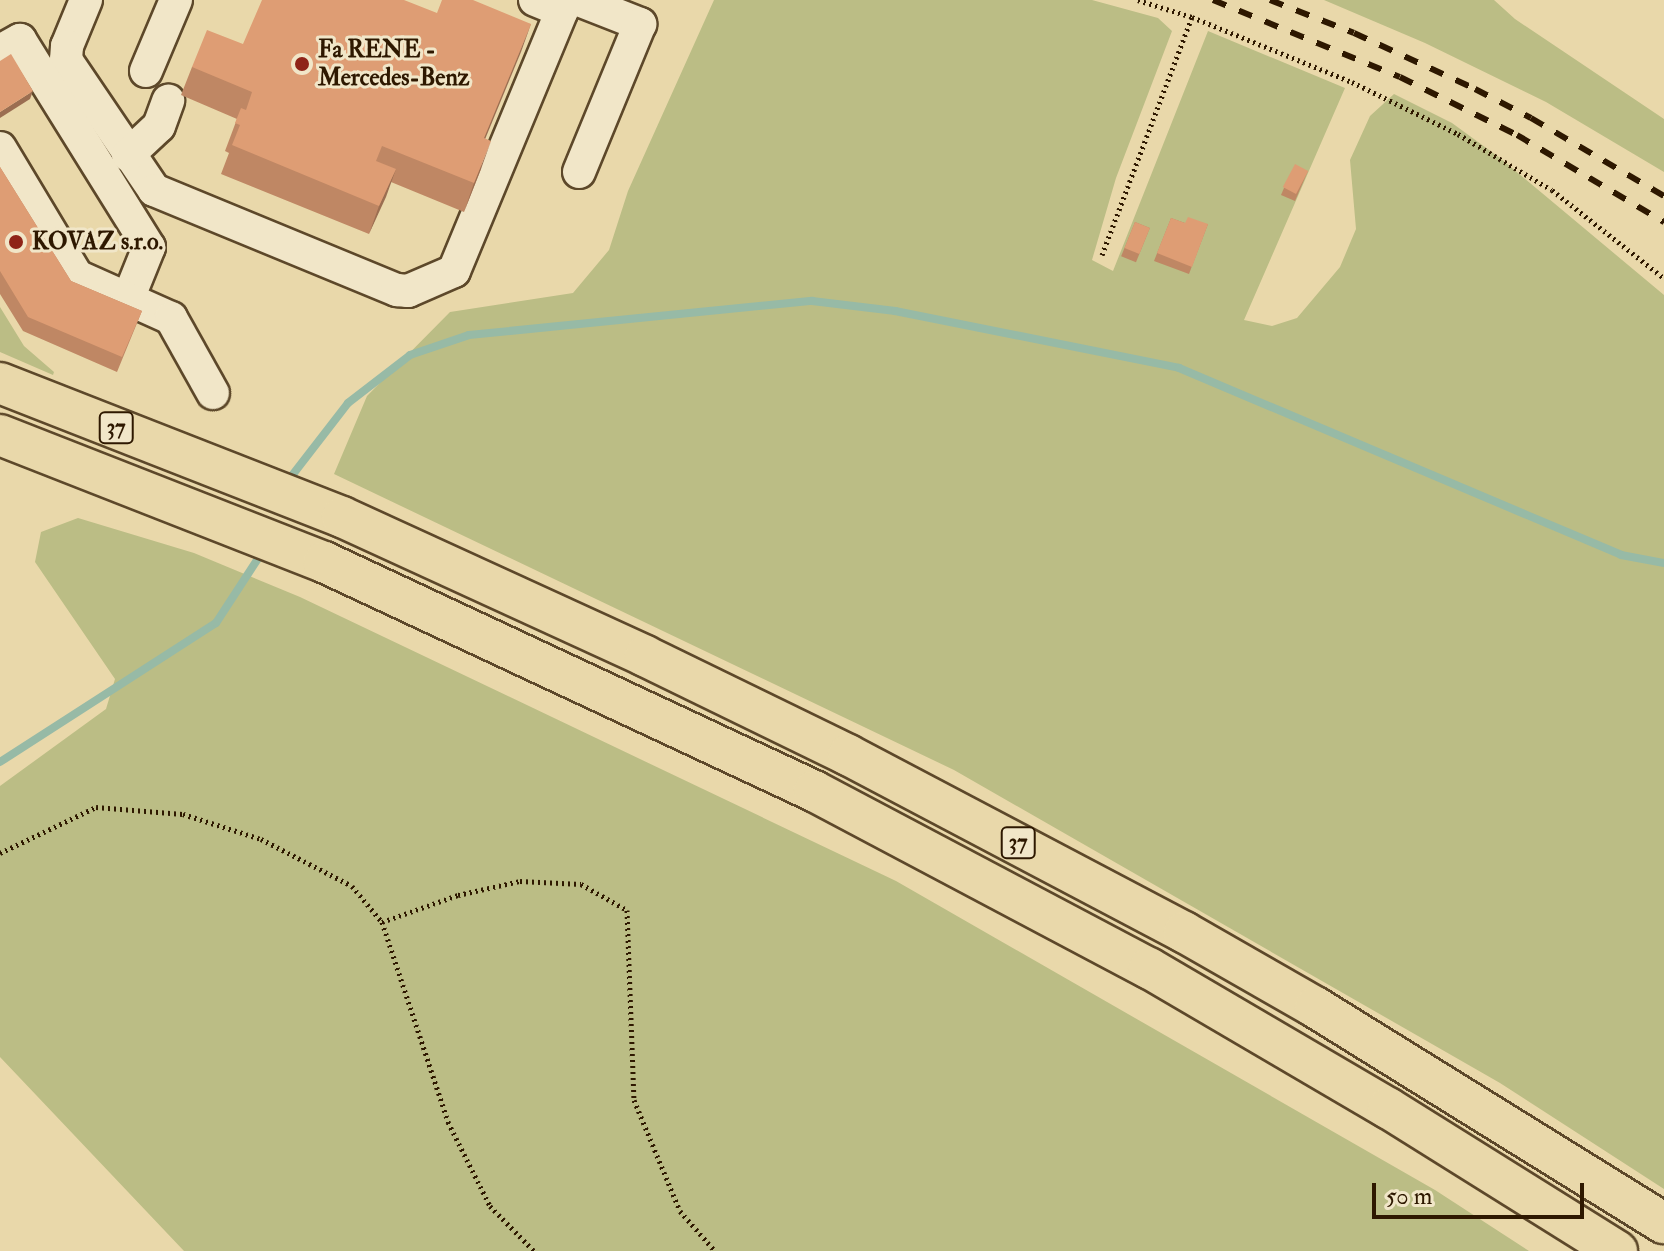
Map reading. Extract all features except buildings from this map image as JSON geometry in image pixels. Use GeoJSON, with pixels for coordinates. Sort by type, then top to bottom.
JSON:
{"type":"FeatureCollection","features":[{"type":"Feature","properties":{"kind":"main road","name":"37"},"geometry":{"type":"LineString","coordinates":[[0,383],[342,517],[645,656],[1013,839],[1315,1007],[1664,1223]]}},
{"type":"Feature","properties":{"kind":"main road","name":"37"},"geometry":{"type":"LineString","coordinates":[[0,435],[324,562],[715,743],[981,877],[1289,1049],[1617,1251]]}},
{"type":"Feature","properties":{"kind":"lane"},"geometry":{"type":"LineString","coordinates":[[86,0],[67,46],[66,60],[154,190],[397,290],[408,291],[454,271],[560,3],[640,24],[579,172]]}},
{"type":"Feature","properties":{"kind":"lane"},"geometry":{"type":"LineString","coordinates":[[146,71],[176,0]]}},
{"type":"Feature","properties":{"kind":"lane"},"geometry":{"type":"LineString","coordinates":[[0,51],[20,40],[149,247],[128,299]]}},
{"type":"Feature","properties":{"kind":"lane"},"geometry":{"type":"LineString","coordinates":[[128,155],[159,126],[168,101]]}},
{"type":"Feature","properties":{"kind":"lane"},"geometry":{"type":"LineString","coordinates":[[0,148],[77,276],[171,318],[213,393]]}},
{"type":"Feature","properties":{"kind":"path"},"geometry":{"type":"LineString","coordinates":[[1138,0],[1192,17],[1352,82],[1458,134],[1552,190],[1664,278]]}},
{"type":"Feature","properties":{"kind":"path"},"geometry":{"type":"LineString","coordinates":[[1102,255],[1192,17]]}},
{"type":"Feature","properties":{"kind":"path"},"geometry":{"type":"LineString","coordinates":[[0,853],[96,807],[183,814],[261,839],[352,886],[382,922],[448,1122],[490,1206],[534,1251]]}},
{"type":"Feature","properties":{"kind":"path"},"geometry":{"type":"LineString","coordinates":[[382,922],[458,895],[520,881],[581,884],[627,910],[634,1100],[680,1211],[715,1251]]}},
{"type":"Feature","properties":{"kind":"green space"},"geometry":{"type":"Polygon","coordinates":[[[714,0],[1092,0],[1158,18],[1172,31],[1116,178],[1092,260],[1113,271],[1208,31],[1345,88],[1244,320],[1272,326],[1297,318],[1340,267],[1356,229],[1350,160],[1370,116],[1394,94],[1452,123],[1500,158],[1664,295],[1664,1189],[1500,1083],[954,770],[334,474],[367,396],[450,312],[573,293],[609,250],[628,191],[714,0]]]}},
{"type":"Feature","properties":{"kind":"green space"},"geometry":{"type":"Polygon","coordinates":[[[1324,0],[1494,0],[1515,19],[1664,119],[1664,172],[1546,102],[1425,43],[1324,0]]]}},
{"type":"Feature","properties":{"kind":"green space"},"geometry":{"type":"Polygon","coordinates":[[[0,307],[24,346],[54,372],[53,375],[0,352],[0,307]]]}},
{"type":"Feature","properties":{"kind":"green space"},"geometry":{"type":"Polygon","coordinates":[[[78,518],[194,553],[300,597],[896,881],[1435,1190],[1529,1251],[184,1251],[0,1057],[0,786],[106,709],[115,679],[35,562],[41,532],[78,518]]]}},
{"type":"Feature","properties":{"kind":"waterway"},"geometry":{"type":"LineString","coordinates":[[287,482],[348,403],[410,355],[469,335],[812,301],[895,311],[1179,368],[1621,555],[1664,563]]}},
{"type":"Feature","properties":{"kind":"waterway"},"geometry":{"type":"LineString","coordinates":[[0,762],[216,623],[263,551]]}},
{"type":"Feature","properties":{"kind":"railway"},"geometry":{"type":"LineString","coordinates":[[1213,0],[1400,77],[1517,135],[1664,222]]}},
{"type":"Feature","properties":{"kind":"railway"},"geometry":{"type":"LineString","coordinates":[[1270,0],[1354,33],[1475,89],[1664,196]]}},
{"type":"Feature","properties":{"kind":"place","name":"Fa RENE - Mercedes-Benz"},"geometry":{"type":"Point","coordinates":[302,64]}},
{"type":"Feature","properties":{"kind":"place","name":"KOVAZ s.r.o."},"geometry":{"type":"Point","coordinates":[16,242]}}]}
